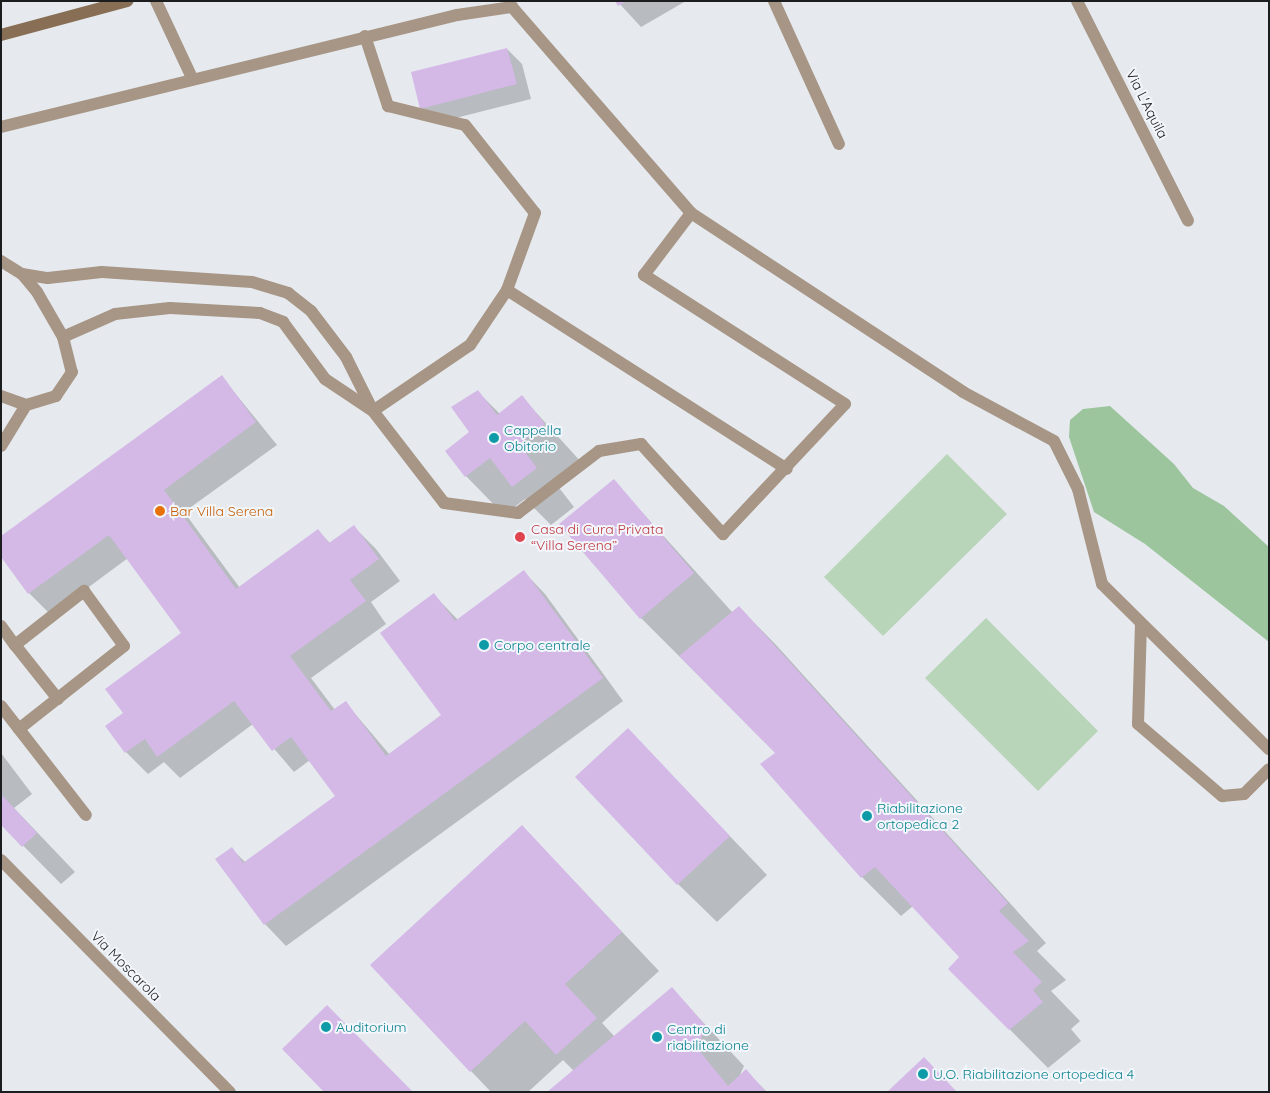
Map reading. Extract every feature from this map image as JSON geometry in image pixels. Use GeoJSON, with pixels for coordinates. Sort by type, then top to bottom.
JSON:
{"type":"FeatureCollection","features":[{"type":"Feature","properties":{"kind":"main road"},"geometry":{"type":"LineString","coordinates":[[1,35],[127,1]]}},
{"type":"Feature","properties":{"kind":"street"},"geometry":{"type":"LineString","coordinates":[[156,1],[192,78]]}},
{"type":"Feature","properties":{"kind":"street"},"geometry":{"type":"LineString","coordinates":[[774,1],[839,144]]}},
{"type":"Feature","properties":{"kind":"street","name":"Via L'Aquila"},"geometry":{"type":"LineString","coordinates":[[1077,1],[1188,221]]}},
{"type":"Feature","properties":{"kind":"street"},"geometry":{"type":"LineString","coordinates":[[1,127],[365,36],[512,7],[691,213],[963,392],[1054,441],[1078,489],[1102,584],[1269,749]]}},
{"type":"Feature","properties":{"kind":"street"},"geometry":{"type":"LineString","coordinates":[[365,36],[388,106],[465,125],[535,213],[508,290],[470,345],[373,412]]}},
{"type":"Feature","properties":{"kind":"street"},"geometry":{"type":"LineString","coordinates":[[1,261],[22,274],[48,278],[130,274],[252,282],[288,293],[311,311],[346,357],[373,412],[444,503],[518,513],[598,451],[641,444],[723,534],[787,469],[845,404],[644,275],[691,213]]}},
{"type":"Feature","properties":{"kind":"street"},"geometry":{"type":"LineString","coordinates":[[1,396],[26,405],[56,396],[72,372],[63,337],[22,274]]}},
{"type":"Feature","properties":{"kind":"street"},"geometry":{"type":"LineString","coordinates":[[508,290],[787,469]]}},
{"type":"Feature","properties":{"kind":"street"},"geometry":{"type":"LineString","coordinates":[[63,337],[115,314],[170,308],[260,314],[283,322],[325,379],[373,412]]}},
{"type":"Feature","properties":{"kind":"street"},"geometry":{"type":"LineString","coordinates":[[1,446],[26,405]]}},
{"type":"Feature","properties":{"kind":"street"},"geometry":{"type":"LineString","coordinates":[[15,645],[84,591],[124,646],[19,729]]}},
{"type":"Feature","properties":{"kind":"street"},"geometry":{"type":"LineString","coordinates":[[1142,623],[1138,724],[1222,796],[1244,794],[1269,769]]}},
{"type":"Feature","properties":{"kind":"street"},"geometry":{"type":"LineString","coordinates":[[1,626],[58,699]]}},
{"type":"Feature","properties":{"kind":"street"},"geometry":{"type":"LineString","coordinates":[[1,706],[86,815]]}},
{"type":"Feature","properties":{"kind":"street","name":"Via Moscarola"},"geometry":{"type":"LineString","coordinates":[[1,860],[230,1092]]}},
{"type":"Feature","properties":{"kind":"green space"},"geometry":{"type":"Polygon","coordinates":[[[1110,406],[1174,464],[1193,488],[1224,506],[1269,547],[1269,642],[1145,544],[1094,512],[1069,437],[1070,420],[1083,409],[1110,406]]]}},
{"type":"Feature","properties":{"kind":"green space"},"geometry":{"type":"Polygon","coordinates":[[[947,454],[1007,514],[883,636],[824,577],[947,454]]]}},
{"type":"Feature","properties":{"kind":"green space"},"geometry":{"type":"Polygon","coordinates":[[[986,618],[1098,731],[1038,791],[925,678],[986,618]]]}},
{"type":"Feature","properties":{"kind":"building"},"geometry":{"type":"Polygon","coordinates":[[[615,1],[627,1],[618,6],[615,1]]]}},
{"type":"Feature","properties":{"kind":"building"},"geometry":{"type":"Polygon","coordinates":[[[507,48],[517,84],[420,109],[411,72],[507,48]]]}},
{"type":"Feature","properties":{"kind":"building","name":"Corpo centrale"},"geometry":{"type":"Polygon","coordinates":[[[222,375],[256,422],[164,490],[236,589],[318,529],[329,543],[354,525],[379,559],[350,580],[366,601],[290,656],[331,711],[346,701],[386,756],[441,715],[380,633],[434,593],[455,621],[524,570],[603,678],[264,925],[215,859],[232,847],[243,863],[335,796],[291,737],[272,751],[234,701],[157,757],[145,739],[125,753],[105,726],[123,713],[105,689],[181,633],[109,535],[28,594],[1,557],[1,536],[222,375]]]}},
{"type":"Feature","properties":{"kind":"building","name":"Cappella Obitorio"},"geometry":{"type":"Polygon","coordinates":[[[478,390],[497,415],[522,395],[545,424],[519,444],[537,468],[512,487],[490,458],[465,477],[445,451],[469,432],[451,407],[478,390]]]}},
{"type":"Feature","properties":{"kind":"building"},"geometry":{"type":"Polygon","coordinates":[[[614,479],[694,573],[640,619],[559,524],[614,479]]]}},
{"type":"Feature","properties":{"kind":"building","name":"Riabilitazione ortopedica 2"},"geometry":{"type":"Polygon","coordinates":[[[739,606],[1008,903],[999,911],[1029,941],[1013,952],[1042,982],[1033,990],[1043,1002],[1009,1030],[948,969],[959,957],[875,867],[861,878],[760,764],[775,753],[679,656],[739,606]]]}},
{"type":"Feature","properties":{"kind":"building"},"geometry":{"type":"Polygon","coordinates":[[[628,728],[730,836],[677,885],[575,777],[628,728]]]}},
{"type":"Feature","properties":{"kind":"building"},"geometry":{"type":"Polygon","coordinates":[[[1,794],[37,833],[22,847],[1,825],[1,794]]]}},
{"type":"Feature","properties":{"kind":"building"},"geometry":{"type":"Polygon","coordinates":[[[522,825],[622,932],[565,984],[597,1018],[556,1055],[525,1021],[470,1072],[370,965],[522,825]]]}},
{"type":"Feature","properties":{"kind":"building","name":"Centro di riabilitazione"},"geometry":{"type":"Polygon","coordinates":[[[672,987],[706,1026],[697,1048],[728,1086],[746,1069],[766,1092],[547,1092],[672,987]]]}},
{"type":"Feature","properties":{"kind":"building","name":"Auditorium"},"geometry":{"type":"Polygon","coordinates":[[[327,1005],[413,1092],[324,1092],[282,1049],[327,1005]]]}},
{"type":"Feature","properties":{"kind":"building","name":"U.O. Riabilitazione ortopedica 4"},"geometry":{"type":"Polygon","coordinates":[[[924,1057],[957,1092],[887,1092],[924,1057]]]}},
{"type":"Feature","properties":{"kind":"place","name":"Cappella Obitorio"},"geometry":{"type":"Point","coordinates":[494,438]}},
{"type":"Feature","properties":{"kind":"place","name":"Bar Villa Serena"},"geometry":{"type":"Point","coordinates":[160,511]}},
{"type":"Feature","properties":{"kind":"place","name":"Casa di Cura Privata “Villa Serena”"},"geometry":{"type":"Point","coordinates":[520,537]}},
{"type":"Feature","properties":{"kind":"place","name":"Corpo centrale"},"geometry":{"type":"Point","coordinates":[484,645]}},
{"type":"Feature","properties":{"kind":"place","name":"Riabilitazione ortopedica 2"},"geometry":{"type":"Point","coordinates":[867,816]}},
{"type":"Feature","properties":{"kind":"place","name":"Auditorium"},"geometry":{"type":"Point","coordinates":[326,1027]}},
{"type":"Feature","properties":{"kind":"place","name":"Centro di riabilitazione"},"geometry":{"type":"Point","coordinates":[657,1037]}},
{"type":"Feature","properties":{"kind":"place","name":"U.O. Riabilitazione ortopedica 4"},"geometry":{"type":"Point","coordinates":[923,1074]}}]}
